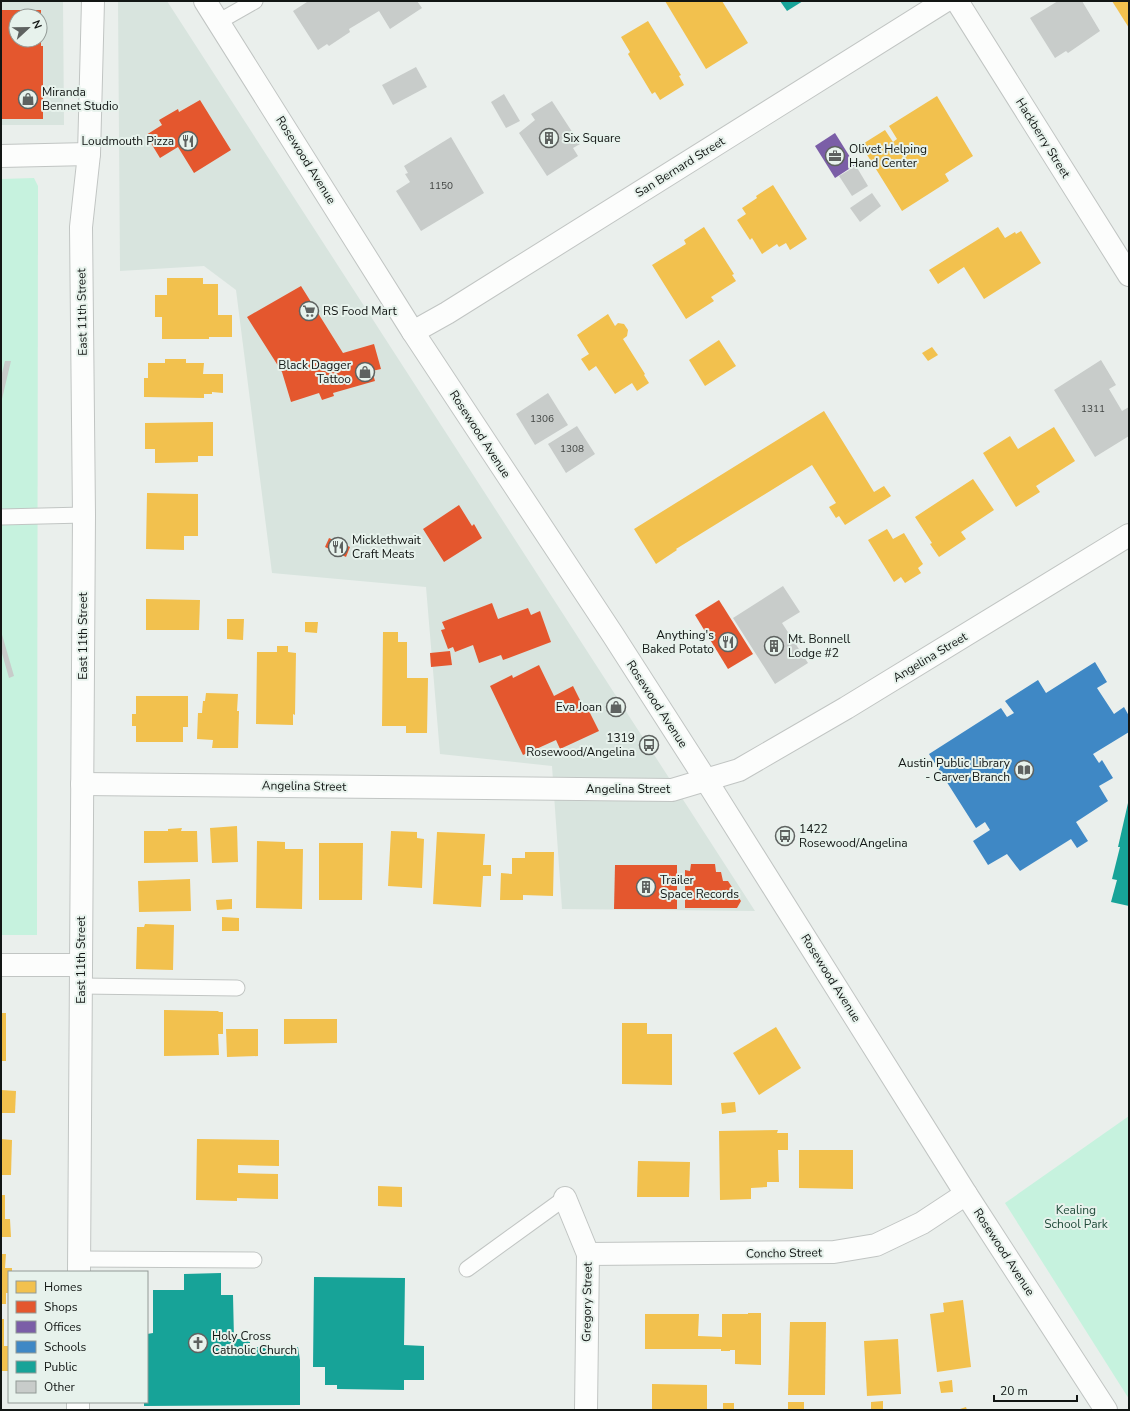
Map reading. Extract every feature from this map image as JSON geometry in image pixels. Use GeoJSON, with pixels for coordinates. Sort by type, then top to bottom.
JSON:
{"type":"FeatureCollection","features":[{"type":"Feature","properties":{"kind":"street","name":"East 11th Street"},"geometry":{"type":"LineString","coordinates":[[79,1266],[84,516],[81,227],[89,154],[93,1]]}},
{"type":"Feature","properties":{"kind":"street","name":"Rosewood Avenue"},"geometry":{"type":"LineString","coordinates":[[205,1],[413,332],[613,635],[706,780],[966,1194],[1106,1410]]}},
{"type":"Feature","properties":{"kind":"street","name":"San Bernard Street"},"geometry":{"type":"LineString","coordinates":[[413,332],[447,313],[945,1]]}},
{"type":"Feature","properties":{"kind":"street","name":"Hackberry Street"},"geometry":{"type":"LineString","coordinates":[[957,1],[1129,275]]}},
{"type":"Feature","properties":{"kind":"street"},"geometry":{"type":"LineString","coordinates":[[1,156],[89,154]]}},
{"type":"Feature","properties":{"kind":"street","name":"Angelina Street"},"geometry":{"type":"LineString","coordinates":[[82,784],[672,790],[739,770],[846,708],[1129,535]]}},
{"type":"Feature","properties":{"kind":"street"},"geometry":{"type":"LineString","coordinates":[[1,965],[81,976]]}},
{"type":"Feature","properties":{"kind":"street","name":"Concho Street"},"geometry":{"type":"LineString","coordinates":[[588,1254],[834,1252],[876,1245],[922,1223],[966,1194]]}},
{"type":"Feature","properties":{"kind":"street","name":"Gregory Street"},"geometry":{"type":"LineString","coordinates":[[565,1198],[588,1254],[586,1410]]}},
{"type":"Feature","properties":{"kind":"lane"},"geometry":{"type":"LineString","coordinates":[[218,22],[255,1]]}},
{"type":"Feature","properties":{"kind":"lane"},"geometry":{"type":"LineString","coordinates":[[1,516],[84,516]]}},
{"type":"Feature","properties":{"kind":"lane"},"geometry":{"type":"LineString","coordinates":[[81,976],[237,988]]}},
{"type":"Feature","properties":{"kind":"lane"},"geometry":{"type":"LineString","coordinates":[[467,1269],[565,1198]]}},
{"type":"Feature","properties":{"kind":"lane"},"geometry":{"type":"LineString","coordinates":[[79,1266],[254,1260]]}},
{"type":"Feature","properties":{"kind":"shaded area"},"geometry":{"type":"Polygon","coordinates":[[[1,1],[63,1],[64,125],[1,125],[1,1]]]}},
{"type":"Feature","properties":{"kind":"shaded area"},"geometry":{"type":"Polygon","coordinates":[[[118,1],[167,1],[755,911],[562,909],[552,766],[440,754],[426,587],[272,573],[236,290],[204,266],[120,271],[118,1]]]}},
{"type":"Feature","properties":{"kind":"green space"},"geometry":{"type":"Polygon","coordinates":[[[34,178],[38,186],[37,935],[1,935],[1,179],[34,178]]]}},
{"type":"Feature","properties":{"kind":"green space","name":"Kealing School Park"},"geometry":{"type":"Polygon","coordinates":[[[1129,1116],[1129,1399],[1005,1203],[1129,1116]]]}},
{"type":"Feature","properties":{"kind":"building: Homes"},"geometry":{"type":"Polygon","coordinates":[[[665,1],[722,1],[748,43],[706,69],[665,1]]]}},
{"type":"Feature","properties":{"kind":"building: Homes"},"geometry":{"type":"Polygon","coordinates":[[[1112,1],[1129,1],[1129,28],[1112,1]]]}},
{"type":"Feature","properties":{"kind":"building: Homes"},"geometry":{"type":"Polygon","coordinates":[[[648,21],[681,75],[679,76],[684,85],[660,100],[655,92],[652,94],[628,54],[630,52],[621,37],[648,21]]]}},
{"type":"Feature","properties":{"kind":"building: Homes"},"geometry":{"type":"Polygon","coordinates":[[[937,96],[973,156],[945,174],[949,181],[902,211],[861,145],[885,130],[893,142],[897,139],[889,126],[937,96]]]}},
{"type":"Feature","properties":{"kind":"building: Homes"},"geometry":{"type":"Polygon","coordinates":[[[773,185],[807,239],[790,250],[786,243],[779,247],[777,244],[762,254],[752,238],[750,240],[737,220],[746,214],[742,208],[757,198],[756,196],[773,185]]]}},
{"type":"Feature","properties":{"kind":"building: Homes"},"geometry":{"type":"Polygon","coordinates":[[[704,227],[734,274],[732,275],[736,281],[711,297],[714,301],[686,319],[652,265],[686,244],[684,240],[704,227]]]}},
{"type":"Feature","properties":{"kind":"building: Homes"},"geometry":{"type":"Polygon","coordinates":[[[998,227],[1005,238],[1015,232],[1016,234],[1021,231],[1041,263],[984,299],[964,267],[938,284],[929,270],[998,227]]]}},
{"type":"Feature","properties":{"kind":"building: Homes"},"geometry":{"type":"Polygon","coordinates":[[[167,278],[203,278],[203,284],[218,284],[218,315],[232,315],[232,337],[209,337],[209,339],[162,339],[162,317],[155,317],[155,295],[167,295],[167,278]]]}},
{"type":"Feature","properties":{"kind":"building: Homes"},"geometry":{"type":"Polygon","coordinates":[[[608,314],[615,326],[618,323],[624,324],[628,330],[627,336],[623,339],[649,383],[637,391],[632,383],[615,394],[596,366],[589,371],[581,359],[589,354],[577,335],[608,314]]]}},
{"type":"Feature","properties":{"kind":"building: Homes"},"geometry":{"type":"Polygon","coordinates":[[[719,340],[736,366],[705,386],[689,360],[719,340]]]}},
{"type":"Feature","properties":{"kind":"building: Homes"},"geometry":{"type":"Polygon","coordinates":[[[932,347],[938,355],[928,361],[922,353],[932,347]]]}},
{"type":"Feature","properties":{"kind":"building: Homes"},"geometry":{"type":"Polygon","coordinates":[[[165,359],[186,359],[186,363],[204,363],[203,374],[223,374],[223,393],[212,392],[212,394],[204,394],[204,398],[144,397],[144,378],[148,378],[148,363],[165,363],[165,359]]]}},
{"type":"Feature","properties":{"kind":"building: Homes"},"geometry":{"type":"Polygon","coordinates":[[[824,411],[874,492],[884,486],[891,496],[845,525],[839,516],[836,518],[829,507],[836,503],[812,465],[676,549],[677,550],[656,564],[634,529],[824,411]]]}},
{"type":"Feature","properties":{"kind":"building: Homes"},"geometry":{"type":"Polygon","coordinates":[[[213,422],[213,456],[198,456],[198,462],[155,463],[155,449],[145,449],[145,423],[213,422]]]}},
{"type":"Feature","properties":{"kind":"building: Homes"},"geometry":{"type":"Polygon","coordinates":[[[1054,427],[1075,461],[1036,486],[1040,492],[1016,507],[983,453],[1010,436],[1018,449],[1054,427]]]}},
{"type":"Feature","properties":{"kind":"building: Homes"},"geometry":{"type":"Polygon","coordinates":[[[973,479],[994,510],[961,532],[966,539],[939,557],[930,544],[932,543],[915,517],[973,479]]]}},
{"type":"Feature","properties":{"kind":"building: Homes"},"geometry":{"type":"Polygon","coordinates":[[[147,493],[198,494],[198,536],[184,536],[184,550],[146,549],[147,493]]]}},
{"type":"Feature","properties":{"kind":"building: Homes"},"geometry":{"type":"Polygon","coordinates":[[[887,529],[893,539],[904,533],[923,564],[918,568],[921,573],[905,583],[901,577],[894,582],[868,540],[887,529]]]}},
{"type":"Feature","properties":{"kind":"building: Homes"},"geometry":{"type":"Polygon","coordinates":[[[146,599],[200,600],[199,630],[146,630],[146,599]]]}},
{"type":"Feature","properties":{"kind":"building: Homes"},"geometry":{"type":"Polygon","coordinates":[[[227,619],[244,619],[243,640],[227,639],[227,619]]]}},
{"type":"Feature","properties":{"kind":"building: Homes"},"geometry":{"type":"Polygon","coordinates":[[[305,622],[318,622],[317,633],[305,632],[305,622]]]}},
{"type":"Feature","properties":{"kind":"building: Homes"},"geometry":{"type":"Polygon","coordinates":[[[383,632],[398,632],[398,642],[407,642],[407,678],[428,678],[427,733],[406,733],[406,726],[382,726],[383,632]]]}},
{"type":"Feature","properties":{"kind":"building: Homes"},"geometry":{"type":"Polygon","coordinates":[[[277,646],[288,646],[288,652],[296,653],[295,715],[293,714],[293,725],[256,724],[257,652],[277,652],[277,646]]]}},
{"type":"Feature","properties":{"kind":"building: Homes"},"geometry":{"type":"Polygon","coordinates":[[[206,693],[238,694],[238,748],[212,748],[213,740],[197,739],[198,713],[202,713],[203,701],[205,701],[206,693]]]}},
{"type":"Feature","properties":{"kind":"building: Homes"},"geometry":{"type":"Polygon","coordinates":[[[136,696],[188,696],[188,727],[183,727],[183,742],[136,742],[136,726],[132,726],[132,714],[136,714],[136,696]]]}},
{"type":"Feature","properties":{"kind":"building: Homes"},"geometry":{"type":"Polygon","coordinates":[[[237,826],[238,862],[212,863],[210,828],[237,826]]]}},
{"type":"Feature","properties":{"kind":"building: Homes"},"geometry":{"type":"Polygon","coordinates":[[[182,828],[181,831],[197,831],[198,862],[144,863],[144,831],[168,831],[168,829],[182,828]]]}},
{"type":"Feature","properties":{"kind":"building: Homes"},"geometry":{"type":"Polygon","coordinates":[[[391,831],[417,832],[417,838],[424,839],[422,888],[388,886],[391,831]]]}},
{"type":"Feature","properties":{"kind":"building: Homes"},"geometry":{"type":"Polygon","coordinates":[[[437,832],[485,834],[483,865],[491,865],[491,876],[483,876],[481,907],[433,904],[437,832]]]}},
{"type":"Feature","properties":{"kind":"building: Homes"},"geometry":{"type":"Polygon","coordinates":[[[257,841],[285,842],[285,849],[303,849],[302,909],[256,908],[257,841]]]}},
{"type":"Feature","properties":{"kind":"building: Homes"},"geometry":{"type":"Polygon","coordinates":[[[319,843],[363,843],[362,900],[319,900],[319,843]]]}},
{"type":"Feature","properties":{"kind":"building: Homes"},"geometry":{"type":"Polygon","coordinates":[[[525,852],[554,852],[553,896],[523,895],[523,900],[500,900],[501,873],[512,874],[512,858],[525,858],[525,852]]]}},
{"type":"Feature","properties":{"kind":"building: Homes"},"geometry":{"type":"Polygon","coordinates":[[[190,879],[191,911],[139,912],[138,881],[190,879]]]}},
{"type":"Feature","properties":{"kind":"building: Homes"},"geometry":{"type":"Polygon","coordinates":[[[232,899],[232,909],[217,910],[216,900],[232,899]]]}},
{"type":"Feature","properties":{"kind":"building: Homes"},"geometry":{"type":"Polygon","coordinates":[[[222,917],[239,918],[239,931],[222,931],[222,917]]]}},
{"type":"Feature","properties":{"kind":"building: Homes"},"geometry":{"type":"Polygon","coordinates":[[[145,924],[174,925],[173,970],[136,969],[137,927],[144,927],[145,924]]]}},
{"type":"Feature","properties":{"kind":"building: Homes"},"geometry":{"type":"Polygon","coordinates":[[[164,1010],[223,1012],[223,1034],[218,1034],[219,1055],[164,1056],[164,1010]]]}},
{"type":"Feature","properties":{"kind":"building: Homes"},"geometry":{"type":"Polygon","coordinates":[[[1,1013],[6,1013],[6,1061],[1,1061],[1,1013]]]}},
{"type":"Feature","properties":{"kind":"building: Homes"},"geometry":{"type":"Polygon","coordinates":[[[284,1019],[337,1019],[337,1043],[284,1044],[284,1019]]]}},
{"type":"Feature","properties":{"kind":"building: Homes"},"geometry":{"type":"Polygon","coordinates":[[[622,1023],[647,1023],[647,1034],[672,1034],[672,1085],[622,1084],[622,1023]]]}},
{"type":"Feature","properties":{"kind":"building: Homes"},"geometry":{"type":"Polygon","coordinates":[[[776,1027],[801,1068],[759,1095],[733,1053],[776,1027]]]}},
{"type":"Feature","properties":{"kind":"building: Homes"},"geometry":{"type":"Polygon","coordinates":[[[226,1029],[258,1029],[258,1056],[227,1057],[226,1029]]]}},
{"type":"Feature","properties":{"kind":"building: Homes"},"geometry":{"type":"Polygon","coordinates":[[[1,1090],[16,1091],[15,1113],[1,1113],[1,1090]]]}},
{"type":"Feature","properties":{"kind":"building: Homes"},"geometry":{"type":"Polygon","coordinates":[[[735,1102],[736,1112],[722,1114],[721,1103],[735,1102]]]}},
{"type":"Feature","properties":{"kind":"building: Homes"},"geometry":{"type":"Polygon","coordinates":[[[778,1130],[777,1133],[788,1133],[788,1150],[778,1150],[779,1182],[767,1182],[767,1187],[751,1188],[751,1199],[720,1200],[719,1131],[778,1130]]]}},
{"type":"Feature","properties":{"kind":"building: Homes"},"geometry":{"type":"Polygon","coordinates":[[[1,1139],[12,1140],[11,1175],[1,1175],[1,1139]]]}},
{"type":"Feature","properties":{"kind":"building: Homes"},"geometry":{"type":"Polygon","coordinates":[[[197,1139],[279,1140],[279,1166],[238,1165],[238,1173],[278,1174],[278,1199],[237,1198],[237,1201],[196,1200],[197,1139]]]}},
{"type":"Feature","properties":{"kind":"building: Homes"},"geometry":{"type":"Polygon","coordinates":[[[799,1150],[853,1150],[853,1189],[799,1188],[799,1150]]]}},
{"type":"Feature","properties":{"kind":"building: Homes"},"geometry":{"type":"Polygon","coordinates":[[[638,1161],[690,1162],[689,1197],[637,1197],[638,1161]]]}},
{"type":"Feature","properties":{"kind":"building: Homes"},"geometry":{"type":"Polygon","coordinates":[[[378,1186],[402,1187],[402,1207],[378,1206],[378,1186]]]}},
{"type":"Feature","properties":{"kind":"building: Homes"},"geometry":{"type":"Polygon","coordinates":[[[1,1195],[5,1195],[5,1219],[10,1219],[11,1237],[1,1237],[1,1195]]]}},
{"type":"Feature","properties":{"kind":"building: Homes"},"geometry":{"type":"Polygon","coordinates":[[[1,1254],[6,1254],[5,1268],[12,1268],[12,1271],[8,1271],[8,1293],[6,1293],[6,1304],[1,1304],[1,1254]]]}},
{"type":"Feature","properties":{"kind":"building: Homes"},"geometry":{"type":"Polygon","coordinates":[[[963,1300],[971,1367],[937,1372],[930,1314],[944,1312],[943,1303],[963,1300]]]}},
{"type":"Feature","properties":{"kind":"building: Homes"},"geometry":{"type":"Polygon","coordinates":[[[761,1313],[761,1365],[735,1364],[735,1350],[645,1349],[645,1314],[699,1314],[698,1336],[722,1337],[722,1314],[761,1313]]]}},
{"type":"Feature","properties":{"kind":"building: Homes"},"geometry":{"type":"Polygon","coordinates":[[[1,1319],[4,1319],[4,1346],[8,1346],[8,1371],[1,1371],[1,1319]]]}},
{"type":"Feature","properties":{"kind":"building: Homes"},"geometry":{"type":"Polygon","coordinates":[[[790,1322],[826,1322],[825,1395],[788,1395],[790,1322]]]}},
{"type":"Feature","properties":{"kind":"building: Homes"},"geometry":{"type":"Polygon","coordinates":[[[898,1339],[901,1394],[867,1396],[864,1341],[898,1339]]]}},
{"type":"Feature","properties":{"kind":"building: Homes"},"geometry":{"type":"Polygon","coordinates":[[[952,1380],[953,1392],[941,1393],[939,1382],[952,1380]]]}},
{"type":"Feature","properties":{"kind":"building: Homes"},"geometry":{"type":"Polygon","coordinates":[[[652,1384],[707,1385],[707,1410],[652,1410],[652,1384]]]}},
{"type":"Feature","properties":{"kind":"building: Homes"},"geometry":{"type":"Polygon","coordinates":[[[883,1401],[883,1410],[871,1410],[871,1402],[883,1401]]]}},
{"type":"Feature","properties":{"kind":"building: Homes"},"geometry":{"type":"Polygon","coordinates":[[[788,1402],[804,1402],[804,1410],[788,1410],[788,1402]]]}},
{"type":"Feature","properties":{"kind":"building: Homes"},"geometry":{"type":"Polygon","coordinates":[[[723,1403],[734,1403],[734,1410],[723,1410],[723,1403]]]}},
{"type":"Feature","properties":{"kind":"building: Homes"},"geometry":{"type":"Polygon","coordinates":[[[966,1407],[967,1410],[957,1410],[966,1407]]]}},
{"type":"Feature","properties":{"kind":"building: Shops"},"geometry":{"type":"Polygon","coordinates":[[[1,10],[8,10],[8,48],[43,48],[43,119],[1,119],[1,10]]]}},
{"type":"Feature","properties":{"kind":"building: Shops","name":"Loudmouth Pizza"},"geometry":{"type":"Polygon","coordinates":[[[200,100],[231,150],[194,173],[178,147],[160,158],[146,135],[162,125],[159,120],[178,109],[179,112],[200,100]]]}},
{"type":"Feature","properties":{"kind":"building: Shops"},"geometry":{"type":"Polygon","coordinates":[[[301,286],[343,353],[374,344],[381,369],[372,371],[375,381],[333,393],[334,396],[322,400],[319,393],[291,402],[282,372],[247,317],[301,286]]]}},
{"type":"Feature","properties":{"kind":"building: Shops"},"geometry":{"type":"Polygon","coordinates":[[[459,505],[472,526],[474,524],[482,538],[444,562],[423,529],[459,505]]]}},
{"type":"Feature","properties":{"kind":"building: Shops","name":"Micklethwait Craft Meats"},"geometry":{"type":"Polygon","coordinates":[[[329,538],[350,547],[346,557],[325,547],[329,538]]]}},
{"type":"Feature","properties":{"kind":"building: Shops","name":"Anything's Baked Potato"},"geometry":{"type":"Polygon","coordinates":[[[719,600],[753,654],[728,669],[695,615],[719,600]]]}},
{"type":"Feature","properties":{"kind":"building: Shops"},"geometry":{"type":"Polygon","coordinates":[[[492,603],[498,619],[528,608],[531,615],[540,611],[551,642],[503,660],[501,655],[479,663],[473,645],[455,652],[453,647],[448,649],[441,630],[445,629],[442,622],[492,603]]]}},
{"type":"Feature","properties":{"kind":"building: Shops"},"geometry":{"type":"Polygon","coordinates":[[[450,651],[452,665],[431,667],[430,653],[450,651]]]}},
{"type":"Feature","properties":{"kind":"building: Shops"},"geometry":{"type":"Polygon","coordinates":[[[539,665],[554,696],[573,686],[583,706],[586,705],[599,731],[560,749],[556,740],[523,755],[490,686],[512,675],[513,678],[539,665]]]}},
{"type":"Feature","properties":{"kind":"building: Shops"},"geometry":{"type":"Polygon","coordinates":[[[691,864],[715,864],[716,872],[721,872],[723,881],[728,881],[741,901],[737,908],[685,908],[685,870],[690,871],[691,864]]]}},
{"type":"Feature","properties":{"kind":"building: Shops","name":"Trailer Space Records"},"geometry":{"type":"Polygon","coordinates":[[[615,865],[677,865],[677,909],[614,909],[615,865]]]}},
{"type":"Feature","properties":{"kind":"building: Offices","name":"Olivet Helping Hand Center"},"geometry":{"type":"Polygon","coordinates":[[[835,133],[855,165],[835,178],[815,146],[835,133]]]}},
{"type":"Feature","properties":{"kind":"building: Schools","name":"Austin Public Library - Carver Branch"},"geometry":{"type":"Polygon","coordinates":[[[1095,662],[1107,682],[1097,688],[1114,714],[1124,707],[1129,716],[1129,732],[1093,754],[1099,763],[1102,760],[1113,778],[1099,786],[1108,801],[1076,822],[1088,841],[1077,848],[1071,839],[1020,871],[1007,854],[988,865],[973,841],[990,830],[985,822],[976,828],[929,754],[1001,708],[1007,717],[1014,713],[1005,701],[1038,680],[1046,693],[1095,662]]]}},
{"type":"Feature","properties":{"kind":"building: Public"},"geometry":{"type":"Polygon","coordinates":[[[780,1],[803,1],[787,11],[780,1]]]}},
{"type":"Feature","properties":{"kind":"building: Public"},"geometry":{"type":"Polygon","coordinates":[[[1128,803],[1129,906],[1111,902],[1117,880],[1112,879],[1120,847],[1118,847],[1128,803]]]}},
{"type":"Feature","properties":{"kind":"building: Public","name":"Holy Cross Catholic Church"},"geometry":{"type":"Polygon","coordinates":[[[221,1273],[221,1295],[233,1295],[234,1339],[250,1339],[250,1347],[298,1347],[300,1360],[300,1405],[144,1406],[144,1403],[148,1403],[148,1334],[153,1333],[153,1290],[184,1290],[184,1274],[221,1273]]]}},
{"type":"Feature","properties":{"kind":"building: Public"},"geometry":{"type":"Polygon","coordinates":[[[314,1277],[405,1278],[404,1345],[424,1346],[424,1380],[404,1380],[404,1390],[337,1389],[337,1385],[325,1385],[325,1367],[313,1367],[314,1277]]]}},
{"type":"Feature","properties":{"kind":"building: Other"},"geometry":{"type":"Polygon","coordinates":[[[307,1],[417,1],[422,8],[390,29],[379,11],[349,29],[350,32],[329,46],[327,44],[318,50],[293,11],[307,1]]]}},
{"type":"Feature","properties":{"kind":"building: Other"},"geometry":{"type":"Polygon","coordinates":[[[1058,1],[1082,1],[1100,31],[1068,53],[1066,51],[1055,58],[1030,18],[1058,1]]]}},
{"type":"Feature","properties":{"kind":"building: Other"},"geometry":{"type":"Polygon","coordinates":[[[416,67],[427,87],[393,105],[382,85],[416,67]]]}},
{"type":"Feature","properties":{"kind":"building: Other"},"geometry":{"type":"Polygon","coordinates":[[[504,94],[520,121],[506,128],[491,102],[504,94]]]}},
{"type":"Feature","properties":{"kind":"building: Other","name":"Six Square"},"geometry":{"type":"Polygon","coordinates":[[[552,101],[580,144],[573,148],[578,156],[547,176],[519,133],[535,120],[531,114],[552,101]]]}},
{"type":"Feature","properties":{"kind":"building: Other"},"geometry":{"type":"Polygon","coordinates":[[[451,137],[484,193],[421,231],[396,191],[410,182],[405,174],[408,173],[404,166],[451,137]]]}},
{"type":"Feature","properties":{"kind":"building: Other"},"geometry":{"type":"Polygon","coordinates":[[[856,166],[868,186],[852,196],[839,176],[856,166]]]}},
{"type":"Feature","properties":{"kind":"building: Other"},"geometry":{"type":"Polygon","coordinates":[[[872,193],[881,206],[860,222],[850,208],[872,193]]]}},
{"type":"Feature","properties":{"kind":"building: Other"},"geometry":{"type":"Polygon","coordinates":[[[1101,360],[1116,385],[1109,389],[1122,411],[1129,407],[1129,436],[1095,457],[1054,390],[1101,360]]]}},
{"type":"Feature","properties":{"kind":"building: Other"},"geometry":{"type":"Polygon","coordinates":[[[5,361],[11,361],[2,399],[1,377],[5,361]]]}},
{"type":"Feature","properties":{"kind":"building: Other"},"geometry":{"type":"Polygon","coordinates":[[[548,393],[568,425],[535,445],[516,414],[548,393]]]}},
{"type":"Feature","properties":{"kind":"building: Other"},"geometry":{"type":"Polygon","coordinates":[[[577,426],[595,454],[566,473],[548,444],[577,426]]]}},
{"type":"Feature","properties":{"kind":"building: Other","name":"Mt. Bonnell Lodge #2"},"geometry":{"type":"Polygon","coordinates":[[[783,586],[800,612],[782,623],[808,663],[775,684],[733,618],[783,586]]]}},
{"type":"Feature","properties":{"kind":"building: Other"},"geometry":{"type":"Polygon","coordinates":[[[1,631],[14,676],[9,678],[1,650],[1,631]]]}},
{"type":"Feature","properties":{"kind":"place","name":"Miranda Bennet Studio"},"geometry":{"type":"Point","coordinates":[28,99]}},
{"type":"Feature","properties":{"kind":"place","name":"Six Square"},"geometry":{"type":"Point","coordinates":[549,138]}},
{"type":"Feature","properties":{"kind":"place","name":"Loudmouth Pizza"},"geometry":{"type":"Point","coordinates":[188,141]}},
{"type":"Feature","properties":{"kind":"place","name":"Olivet Helping Hand Center"},"geometry":{"type":"Point","coordinates":[835,156]}},
{"type":"Feature","properties":{"kind":"place","name":"RS Food Mart"},"geometry":{"type":"Point","coordinates":[309,311]}},
{"type":"Feature","properties":{"kind":"place","name":"Black Dagger Tattoo"},"geometry":{"type":"Point","coordinates":[365,372]}},
{"type":"Feature","properties":{"kind":"place","name":"Micklethwait Craft Meats"},"geometry":{"type":"Point","coordinates":[338,547]}},
{"type":"Feature","properties":{"kind":"place","name":"Anything's Baked Potato"},"geometry":{"type":"Point","coordinates":[728,642]}},
{"type":"Feature","properties":{"kind":"place","name":"Mt. Bonnell Lodge #2"},"geometry":{"type":"Point","coordinates":[774,646]}},
{"type":"Feature","properties":{"kind":"place","name":"Eva Joan"},"geometry":{"type":"Point","coordinates":[616,707]}},
{"type":"Feature","properties":{"kind":"place","name":"1319 Rosewood/Angelina"},"geometry":{"type":"Point","coordinates":[649,745]}},
{"type":"Feature","properties":{"kind":"place","name":"Austin Public Library - Carver Branch"},"geometry":{"type":"Point","coordinates":[1024,770]}},
{"type":"Feature","properties":{"kind":"place","name":"1422 Rosewood/Angelina"},"geometry":{"type":"Point","coordinates":[785,836]}},
{"type":"Feature","properties":{"kind":"place","name":"Trailer Space Records"},"geometry":{"type":"Point","coordinates":[646,887]}},
{"type":"Feature","properties":{"kind":"place","name":"Holy Cross Catholic Church"},"geometry":{"type":"Point","coordinates":[198,1343]}}]}
